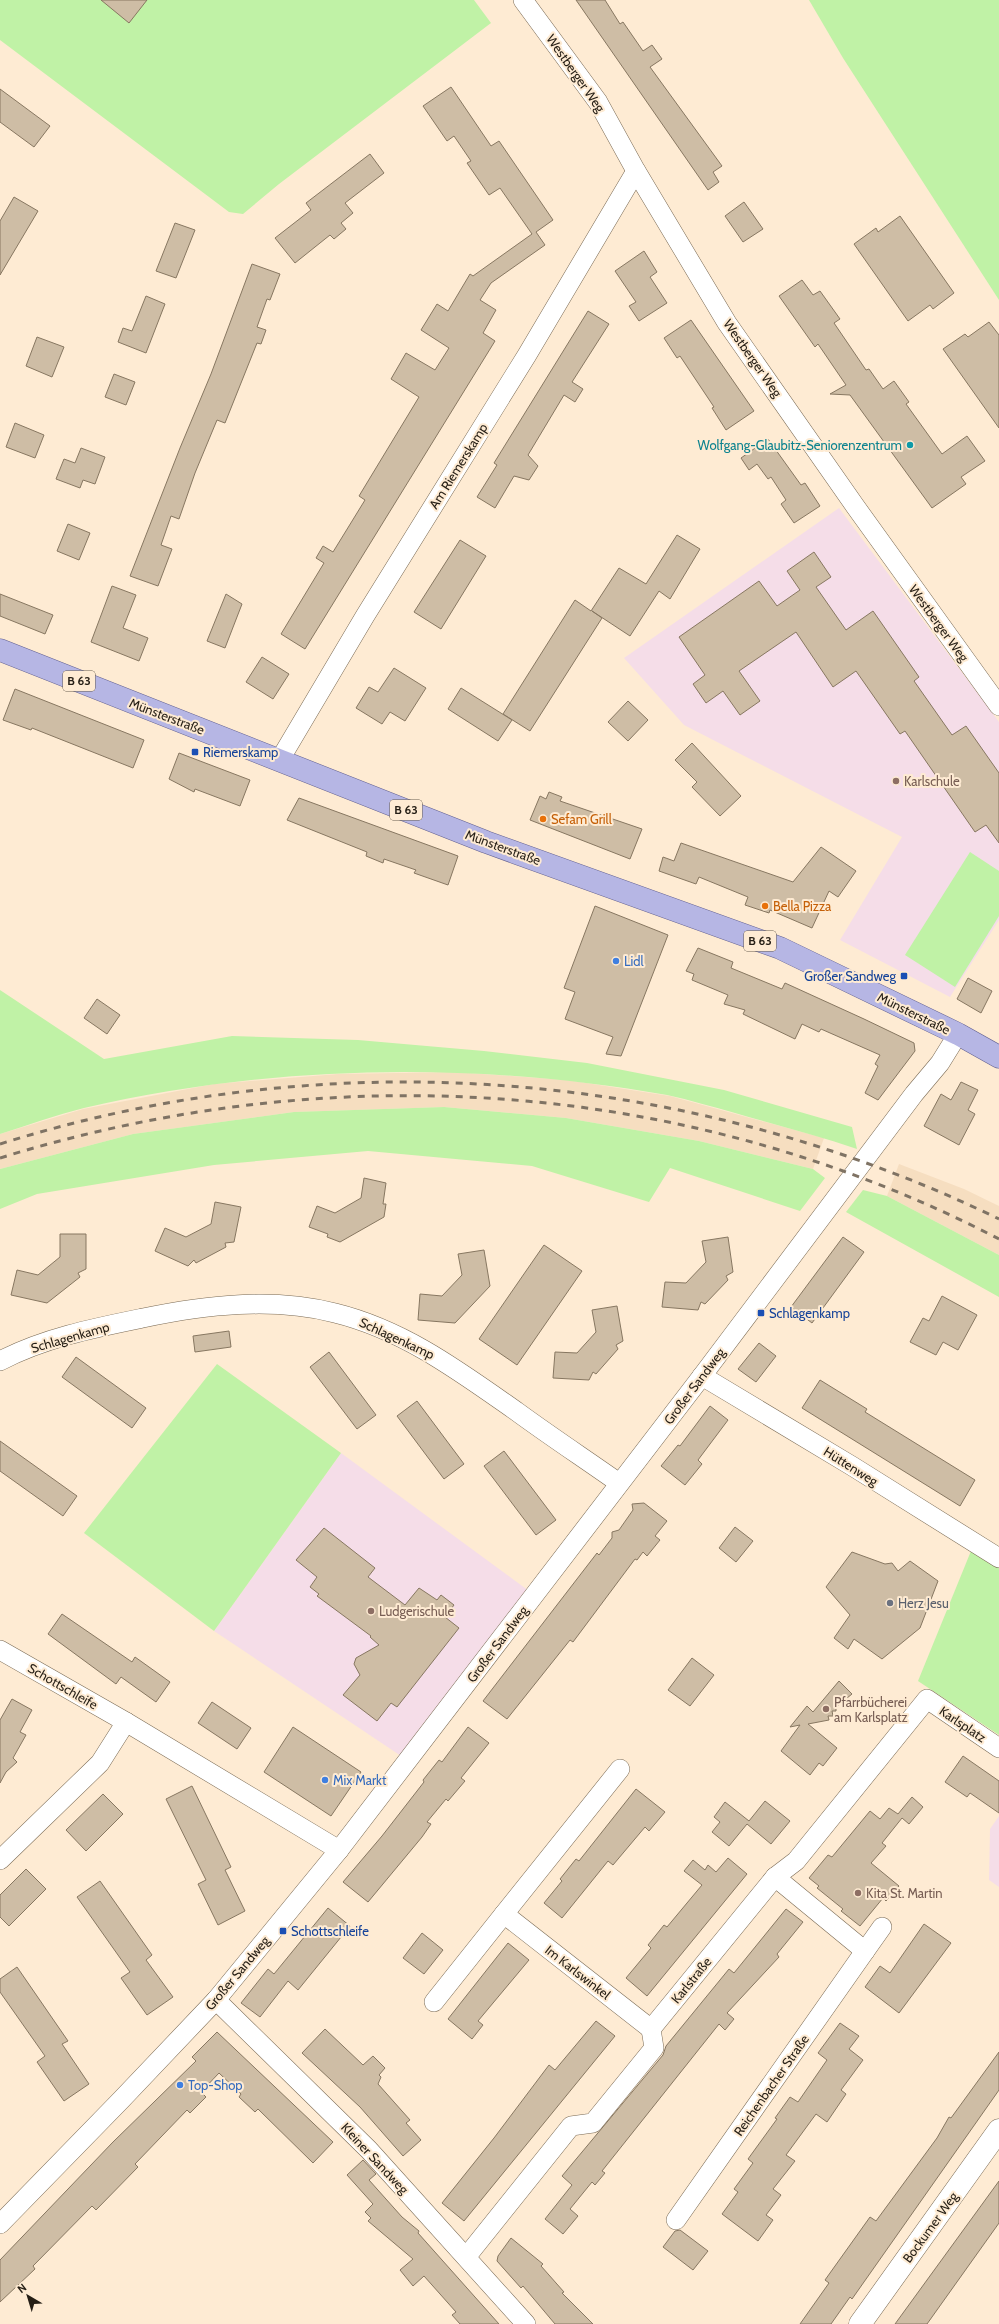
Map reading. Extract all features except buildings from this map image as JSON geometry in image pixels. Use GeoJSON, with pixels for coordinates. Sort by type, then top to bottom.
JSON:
{"type":"FeatureCollection","features":[{"type":"Feature","properties":{"kind":"main road","name":"Münsterstraße"},"geometry":{"type":"LineString","coordinates":[[0,650],[486,842],[780,948],[958,1034],[999,1057]]}},
{"type":"Feature","properties":{"kind":"main road","name":"Bockumer Weg"},"geometry":{"type":"LineString","coordinates":[[860,2324],[999,2130]]}},
{"type":"Feature","properties":{"kind":"street","name":"Westberger Weg"},"geometry":{"type":"LineString","coordinates":[[523,0],[598,102],[636,171],[727,323],[854,506],[999,706]]}},
{"type":"Feature","properties":{"kind":"street","name":"Am Riemerskamp"},"geometry":{"type":"LineString","coordinates":[[279,761],[365,616],[527,355],[636,171]]}},
{"type":"Feature","properties":{"kind":"street","name":"Großer Sandweg"},"geometry":{"type":"LineString","coordinates":[[0,2224],[216,2000],[339,1850],[702,1376],[801,1242],[914,1094],[940,1063],[958,1034]]}},
{"type":"Feature","properties":{"kind":"street","name":"Schlagenkamp"},"geometry":{"type":"LineString","coordinates":[[0,1361],[53,1340],[104,1325],[170,1312],[226,1305],[261,1304],[295,1306],[334,1313],[370,1324],[441,1359],[620,1483]]}},
{"type":"Feature","properties":{"kind":"street","name":"Hüttenweg"},"geometry":{"type":"LineString","coordinates":[[702,1376],[852,1466],[999,1558]]}},
{"type":"Feature","properties":{"kind":"street","name":"Schottschleife"},"geometry":{"type":"LineString","coordinates":[[0,1650],[126,1722],[339,1850]]}},
{"type":"Feature","properties":{"kind":"street","name":"Karlsplatz"},"geometry":{"type":"LineString","coordinates":[[927,1699],[999,1748]]}},
{"type":"Feature","properties":{"kind":"street","name":"Karlstraße"},"geometry":{"type":"LineString","coordinates":[[652,2029],[775,1877],[796,1861],[927,1699]]}},
{"type":"Feature","properties":{"kind":"street"},"geometry":{"type":"LineString","coordinates":[[0,1860],[100,1763],[126,1722]]}},
{"type":"Feature","properties":{"kind":"street"},"geometry":{"type":"LineString","coordinates":[[434,2002],[620,1768]]}},
{"type":"Feature","properties":{"kind":"street"},"geometry":{"type":"LineString","coordinates":[[775,1877],[865,1951]]}},
{"type":"Feature","properties":{"kind":"street","name":"Im Karlswinkel"},"geometry":{"type":"LineString","coordinates":[[504,1914],[652,2029]]}},
{"type":"Feature","properties":{"kind":"street","name":"Reichenbacher Straße"},"geometry":{"type":"LineString","coordinates":[[676,2220],[882,1927]]}},
{"type":"Feature","properties":{"kind":"street","name":"Kleiner Sandweg"},"geometry":{"type":"LineString","coordinates":[[216,2000],[369,2150],[526,2324]]}},
{"type":"Feature","properties":{"kind":"street"},"geometry":{"type":"LineString","coordinates":[[466,2256],[571,2126],[592,2123],[654,2048],[652,2029]]}},
{"type":"Feature","properties":{"kind":"shaded area","name":"Karlschule"},"geometry":{"type":"Polygon","coordinates":[[[839,508],[999,722],[999,920],[950,997],[840,940],[902,837],[684,725],[624,658],[839,508]]]}},
{"type":"Feature","properties":{"kind":"shaded area"},"geometry":{"type":"Polygon","coordinates":[[[455,1072],[567,1080],[670,1096],[824,1138],[813,1169],[699,1141],[566,1118],[444,1107],[294,1112],[133,1134],[0,1169],[0,1134],[83,1109],[214,1084],[338,1074],[455,1072]]]}},
{"type":"Feature","properties":{"kind":"shaded area"},"geometry":{"type":"Polygon","coordinates":[[[899,1164],[964,1189],[999,1206],[999,1255],[887,1196],[899,1164]]]}},
{"type":"Feature","properties":{"kind":"shaded area","name":"Ludgerischule"},"geometry":{"type":"Polygon","coordinates":[[[341,1453],[529,1591],[404,1758],[214,1631],[341,1453]]]}},
{"type":"Feature","properties":{"kind":"shaded area"},"geometry":{"type":"Polygon","coordinates":[[[999,1816],[999,1887],[989,1880],[990,1829],[999,1816]]]}},
{"type":"Feature","properties":{"kind":"green space"},"geometry":{"type":"Polygon","coordinates":[[[0,0],[474,0],[491,23],[279,184],[243,214],[229,212],[0,40],[0,0]]]}},
{"type":"Feature","properties":{"kind":"green space"},"geometry":{"type":"Polygon","coordinates":[[[809,0],[999,0],[999,300],[843,58],[809,0]]]}},
{"type":"Feature","properties":{"kind":"green space"},"geometry":{"type":"Polygon","coordinates":[[[970,852],[999,871],[999,916],[955,987],[905,955],[970,852]]]}},
{"type":"Feature","properties":{"kind":"green space"},"geometry":{"type":"Polygon","coordinates":[[[0,990],[104,1059],[232,1036],[358,1040],[484,1051],[587,1063],[724,1090],[852,1127],[857,1149],[796,1130],[667,1095],[595,1084],[522,1076],[448,1073],[375,1072],[301,1076],[228,1083],[156,1093],[84,1108],[0,1134],[0,990]]]}},
{"type":"Feature","properties":{"kind":"green space"},"geometry":{"type":"Polygon","coordinates":[[[444,1107],[566,1118],[699,1141],[813,1169],[825,1178],[800,1211],[670,1168],[649,1202],[532,1166],[368,1151],[214,1165],[37,1194],[0,1209],[0,1169],[133,1134],[294,1112],[444,1107]]]}},
{"type":"Feature","properties":{"kind":"green space"},"geometry":{"type":"Polygon","coordinates":[[[863,1190],[887,1196],[999,1255],[999,1297],[846,1212],[863,1190]]]}},
{"type":"Feature","properties":{"kind":"green space"},"geometry":{"type":"Polygon","coordinates":[[[217,1364],[341,1453],[214,1631],[84,1533],[217,1364]]]}},
{"type":"Feature","properties":{"kind":"green space"},"geometry":{"type":"Polygon","coordinates":[[[971,1551],[999,1568],[999,1735],[918,1681],[971,1551]]]}},
{"type":"Feature","properties":{"kind":"railway"},"geometry":{"type":"LineString","coordinates":[[0,1144],[125,1111],[252,1091],[380,1082],[507,1086],[634,1101],[758,1129],[880,1168],[999,1219]]}},
{"type":"Feature","properties":{"kind":"railway"},"geometry":{"type":"LineString","coordinates":[[0,1158],[126,1125],[253,1105],[380,1096],[508,1100],[634,1115],[759,1144],[880,1185],[999,1239]]}},
{"type":"Feature","properties":{"kind":"place","name":"Wolfgang-Glaubitz-Seniorenzentrum"},"geometry":{"type":"Point","coordinates":[910,445]}},
{"type":"Feature","properties":{"kind":"place","name":"Riemerskamp"},"geometry":{"type":"Point","coordinates":[195,752]}},
{"type":"Feature","properties":{"kind":"place","name":"Karlschule"},"geometry":{"type":"Point","coordinates":[896,781]}},
{"type":"Feature","properties":{"kind":"place","name":"Sefam Grill"},"geometry":{"type":"Point","coordinates":[543,819]}},
{"type":"Feature","properties":{"kind":"place","name":"Bella Pizza"},"geometry":{"type":"Point","coordinates":[765,906]}},
{"type":"Feature","properties":{"kind":"place","name":"Lidl"},"geometry":{"type":"Point","coordinates":[616,961]}},
{"type":"Feature","properties":{"kind":"place","name":"Großer Sandweg"},"geometry":{"type":"Point","coordinates":[904,976]}},
{"type":"Feature","properties":{"kind":"place","name":"Schlagenkamp"},"geometry":{"type":"Point","coordinates":[761,1313]}},
{"type":"Feature","properties":{"kind":"place","name":"Herz Jesu"},"geometry":{"type":"Point","coordinates":[890,1603]}},
{"type":"Feature","properties":{"kind":"place","name":"Ludgerischule"},"geometry":{"type":"Point","coordinates":[371,1611]}},
{"type":"Feature","properties":{"kind":"place","name":"Pfarrbücherei am Karlsplatz"},"geometry":{"type":"Point","coordinates":[826,1709]}},
{"type":"Feature","properties":{"kind":"place","name":"Mix Markt"},"geometry":{"type":"Point","coordinates":[325,1780]}},
{"type":"Feature","properties":{"kind":"place","name":"Kita St. Martin"},"geometry":{"type":"Point","coordinates":[858,1893]}},
{"type":"Feature","properties":{"kind":"place","name":"Schottschleife"},"geometry":{"type":"Point","coordinates":[283,1931]}},
{"type":"Feature","properties":{"kind":"place","name":"Top-Shop"},"geometry":{"type":"Point","coordinates":[180,2085]}}]}
